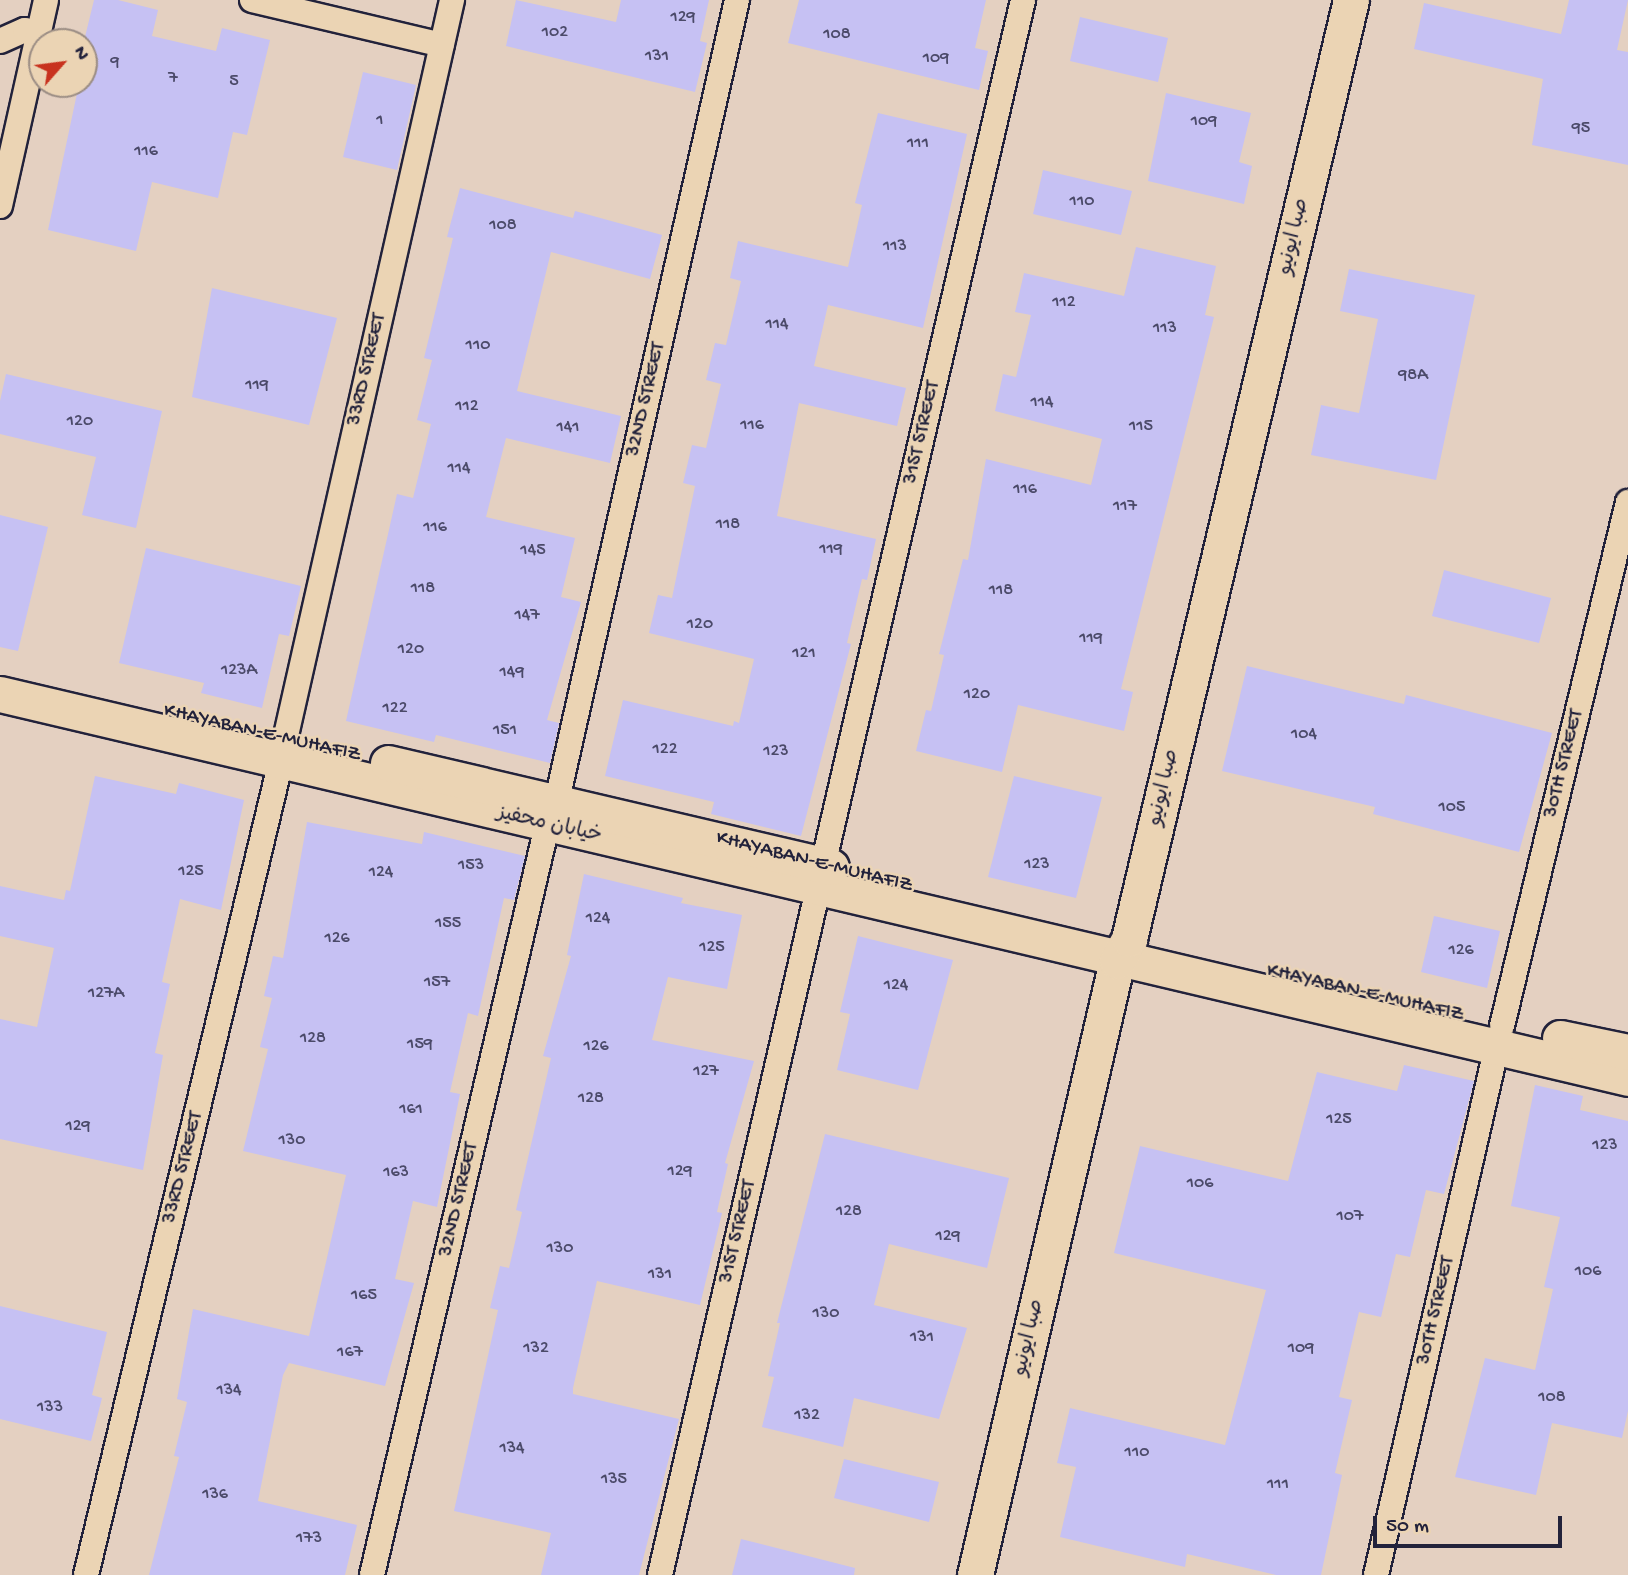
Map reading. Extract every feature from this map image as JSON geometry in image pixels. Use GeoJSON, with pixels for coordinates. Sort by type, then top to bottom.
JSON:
{"type":"FeatureCollection","features":[{"type":"Feature","properties":{"kind":"main road","name":"صبا ایونیو"},"geometry":{"type":"LineString","coordinates":[[975,1575],[1113,947],[1329,0]]}},
{"type":"Feature","properties":{"kind":"main road","name":"صبا ایونیو"},"geometry":{"type":"LineString","coordinates":[[953,1575],[1351,0]]}},
{"type":"Feature","properties":{"kind":"main road","name":"KHAYABAN-E-MUHAFIZ"},"geometry":{"type":"LineString","coordinates":[[0,671],[283,751]]}},
{"type":"Feature","properties":{"kind":"main road","name":"خیابان محفیز"},"geometry":{"type":"LineString","coordinates":[[0,694],[283,751],[1113,947]]}},
{"type":"Feature","properties":{"kind":"main road","name":"KHAYABAN-E-MUHAFIZ"},"geometry":{"type":"LineString","coordinates":[[1113,947],[1499,1036],[1628,1078]]}},
{"type":"Feature","properties":{"kind":"main road","name":"KHAYABAN-E-MUHAFIZ"},"geometry":{"type":"LineString","coordinates":[[1499,1036],[1628,1052]]}},
{"type":"Feature","properties":{"kind":"street"},"geometry":{"type":"LineString","coordinates":[[39,28],[46,0]]}},
{"type":"Feature","properties":{"kind":"street"},"geometry":{"type":"LineString","coordinates":[[252,0],[442,46]]}},
{"type":"Feature","properties":{"kind":"street","name":"33RD STREET"},"geometry":{"type":"LineString","coordinates":[[86,1575],[283,751],[452,0]]}},
{"type":"Feature","properties":{"kind":"street","name":"32ND STREET"},"geometry":{"type":"LineString","coordinates":[[372,1575],[552,813],[737,0]]}},
{"type":"Feature","properties":{"kind":"street","name":"31ST STREET"},"geometry":{"type":"LineString","coordinates":[[660,1575],[1023,0]]}},
{"type":"Feature","properties":{"kind":"street"},"geometry":{"type":"LineString","coordinates":[[0,41],[28,30]]}},
{"type":"Feature","properties":{"kind":"street"},"geometry":{"type":"LineString","coordinates":[[0,206],[28,78]]}},
{"type":"Feature","properties":{"kind":"street","name":"30TH STREET"},"geometry":{"type":"LineString","coordinates":[[1376,1575],[1499,1036],[1628,502]]}},
{"type":"Feature","properties":{"kind":"building"},"geometry":{"type":"Polygon","coordinates":[[[94,0],[118,0],[158,10],[152,36],[216,51],[222,28],[270,40],[247,135],[233,132],[218,198],[152,182],[136,251],[48,230],[76,98],[98,98],[98,28],[87,28],[94,0]]]}},
{"type":"Feature","properties":{"kind":"building"},"geometry":{"type":"Polygon","coordinates":[[[516,0],[616,22],[621,0],[709,0],[700,41],[707,43],[695,92],[506,46],[516,0]]]}},
{"type":"Feature","properties":{"kind":"building"},"geometry":{"type":"Polygon","coordinates":[[[799,0],[986,0],[975,48],[988,51],[979,90],[788,43],[799,0]]]}},
{"type":"Feature","properties":{"kind":"building"},"geometry":{"type":"Polygon","coordinates":[[[1569,0],[1628,0],[1617,50],[1628,52],[1628,165],[1532,145],[1543,79],[1414,49],[1424,3],[1561,34],[1569,0]]]}},
{"type":"Feature","properties":{"kind":"building"},"geometry":{"type":"Polygon","coordinates":[[[1080,17],[1168,38],[1158,82],[1070,61],[1080,17]]]}},
{"type":"Feature","properties":{"kind":"building"},"geometry":{"type":"Polygon","coordinates":[[[363,72],[416,85],[397,170],[343,157],[363,72]]]}},
{"type":"Feature","properties":{"kind":"building"},"geometry":{"type":"Polygon","coordinates":[[[1166,93],[1251,113],[1239,162],[1252,166],[1244,204],[1148,181],[1166,93]]]}},
{"type":"Feature","properties":{"kind":"building"},"geometry":{"type":"Polygon","coordinates":[[[878,113],[967,134],[923,328],[828,305],[814,366],[906,388],[897,426],[799,403],[777,516],[876,539],[867,580],[862,579],[847,643],[851,644],[801,836],[711,814],[714,802],[605,776],[623,700],[733,726],[734,721],[739,723],[754,659],[649,633],[658,595],[672,598],[695,486],[683,483],[692,445],[706,448],[721,384],[706,380],[715,343],[726,345],[741,281],[730,278],[738,241],[848,267],[862,205],[855,203],[878,113]]]}},
{"type":"Feature","properties":{"kind":"building"},"geometry":{"type":"Polygon","coordinates":[[[1043,170],[1132,191],[1121,235],[1033,214],[1043,170]]]}},
{"type":"Feature","properties":{"kind":"building"},"geometry":{"type":"Polygon","coordinates":[[[460,188],[573,218],[575,211],[662,235],[650,279],[551,252],[517,391],[621,416],[610,463],[506,438],[486,517],[575,538],[561,597],[581,602],[547,720],[559,723],[550,763],[436,735],[434,742],[346,721],[397,494],[413,498],[431,424],[417,420],[432,360],[424,358],[453,238],[447,237],[460,188]]]}},
{"type":"Feature","properties":{"kind":"building"},"geometry":{"type":"Polygon","coordinates":[[[1136,247],[1216,266],[1205,315],[1214,317],[1121,689],[1133,692],[1124,731],[1018,705],[1002,772],[916,751],[926,710],[931,711],[944,655],[939,654],[963,559],[968,560],[986,459],[1091,485],[1102,439],[995,411],[1003,374],[1016,377],[1031,315],[1015,312],[1024,273],[1124,296],[1136,247]]]}},
{"type":"Feature","properties":{"kind":"building"},"geometry":{"type":"Polygon","coordinates":[[[1349,269],[1475,295],[1436,480],[1311,455],[1321,405],[1359,413],[1378,319],[1340,311],[1349,269]]]}},
{"type":"Feature","properties":{"kind":"building"},"geometry":{"type":"Polygon","coordinates":[[[212,288],[337,318],[309,425],[192,397],[212,288]]]}},
{"type":"Feature","properties":{"kind":"building"},"geometry":{"type":"Polygon","coordinates":[[[6,374],[162,411],[136,528],[82,515],[96,457],[0,434],[0,401],[6,374]]]}},
{"type":"Feature","properties":{"kind":"building"},"geometry":{"type":"Polygon","coordinates":[[[0,515],[48,527],[18,651],[0,647],[0,515]]]}},
{"type":"Feature","properties":{"kind":"building"},"geometry":{"type":"Polygon","coordinates":[[[146,548],[301,586],[289,636],[279,634],[262,708],[201,693],[204,683],[119,663],[146,548]]]}},
{"type":"Feature","properties":{"kind":"building"},"geometry":{"type":"Polygon","coordinates":[[[1444,570],[1551,598],[1539,643],[1432,616],[1444,570]]]}},
{"type":"Feature","properties":{"kind":"building"},"geometry":{"type":"Polygon","coordinates":[[[1247,666],[1404,704],[1406,695],[1552,733],[1519,852],[1373,814],[1375,807],[1222,771],[1247,666]]]}},
{"type":"Feature","properties":{"kind":"building"},"geometry":{"type":"Polygon","coordinates":[[[95,776],[176,794],[179,783],[244,800],[221,910],[180,899],[162,982],[170,984],[155,1053],[163,1055],[143,1170],[0,1139],[0,1019],[37,1027],[54,948],[0,936],[0,886],[64,900],[66,890],[70,891],[95,776]]]}},
{"type":"Feature","properties":{"kind":"building"},"geometry":{"type":"Polygon","coordinates":[[[1014,776],[1102,797],[1076,898],[988,877],[1014,776]]]}},
{"type":"Feature","properties":{"kind":"building"},"geometry":{"type":"Polygon","coordinates":[[[307,822],[422,844],[424,832],[525,856],[514,900],[504,898],[478,1016],[468,1013],[450,1092],[460,1094],[437,1207],[413,1201],[395,1279],[414,1283],[385,1386],[289,1363],[283,1375],[258,1501],[357,1525],[345,1575],[149,1575],[179,1457],[174,1456],[187,1402],[177,1399],[193,1309],[309,1336],[346,1175],[243,1151],[268,1049],[260,1047],[272,998],[264,996],[273,956],[283,958],[307,822]]]}},
{"type":"Feature","properties":{"kind":"building"},"geometry":{"type":"Polygon","coordinates":[[[584,874],[683,898],[681,903],[742,915],[727,989],[668,977],[652,1040],[754,1061],[725,1163],[728,1164],[717,1212],[722,1213],[700,1305],[597,1281],[573,1388],[573,1394],[679,1419],[639,1575],[541,1575],[551,1533],[454,1511],[498,1310],[490,1308],[500,1266],[509,1268],[522,1212],[516,1210],[551,1058],[543,1056],[571,956],[567,955],[584,874]]]}},
{"type":"Feature","properties":{"kind":"building"},"geometry":{"type":"Polygon","coordinates":[[[1434,916],[1500,931],[1487,988],[1421,972],[1434,916]]]}},
{"type":"Feature","properties":{"kind":"building"},"geometry":{"type":"Polygon","coordinates":[[[858,936],[953,960],[918,1090],[837,1070],[850,1014],[840,1012],[858,936]]]}},
{"type":"Feature","properties":{"kind":"building"},"geometry":{"type":"Polygon","coordinates":[[[1404,1065],[1474,1081],[1444,1194],[1426,1190],[1410,1257],[1396,1254],[1381,1317],[1359,1312],[1339,1397],[1352,1400],[1335,1473],[1342,1475],[1321,1575],[1276,1575],[1187,1554],[1185,1567],[1060,1537],[1076,1467],[1057,1463],[1070,1408],[1225,1445],[1266,1290],[1114,1253],[1140,1146],[1288,1181],[1317,1072],[1397,1091],[1404,1065]]]}},
{"type":"Feature","properties":{"kind":"building"},"geometry":{"type":"Polygon","coordinates":[[[1535,1085],[1583,1096],[1580,1110],[1628,1121],[1628,1411],[1622,1438],[1552,1423],[1536,1495],[1455,1477],[1485,1358],[1535,1370],[1553,1289],[1544,1287],[1560,1217],[1511,1206],[1535,1085]]]}},
{"type":"Feature","properties":{"kind":"building"},"geometry":{"type":"Polygon","coordinates":[[[825,1134],[1009,1178],[987,1268],[889,1244],[874,1305],[967,1328],[939,1419],[854,1398],[843,1447],[762,1427],[774,1377],[768,1376],[780,1323],[777,1323],[825,1134]]]}},
{"type":"Feature","properties":{"kind":"building"},"geometry":{"type":"Polygon","coordinates":[[[0,1306],[107,1332],[92,1395],[102,1398],[91,1441],[0,1419],[0,1306]]]}},
{"type":"Feature","properties":{"kind":"building"},"geometry":{"type":"Polygon","coordinates":[[[844,1459],[939,1482],[929,1522],[834,1498],[844,1459]]]}},
{"type":"Feature","properties":{"kind":"building"},"geometry":{"type":"Polygon","coordinates":[[[741,1539],[855,1568],[854,1575],[732,1575],[741,1539]]]}}]}
